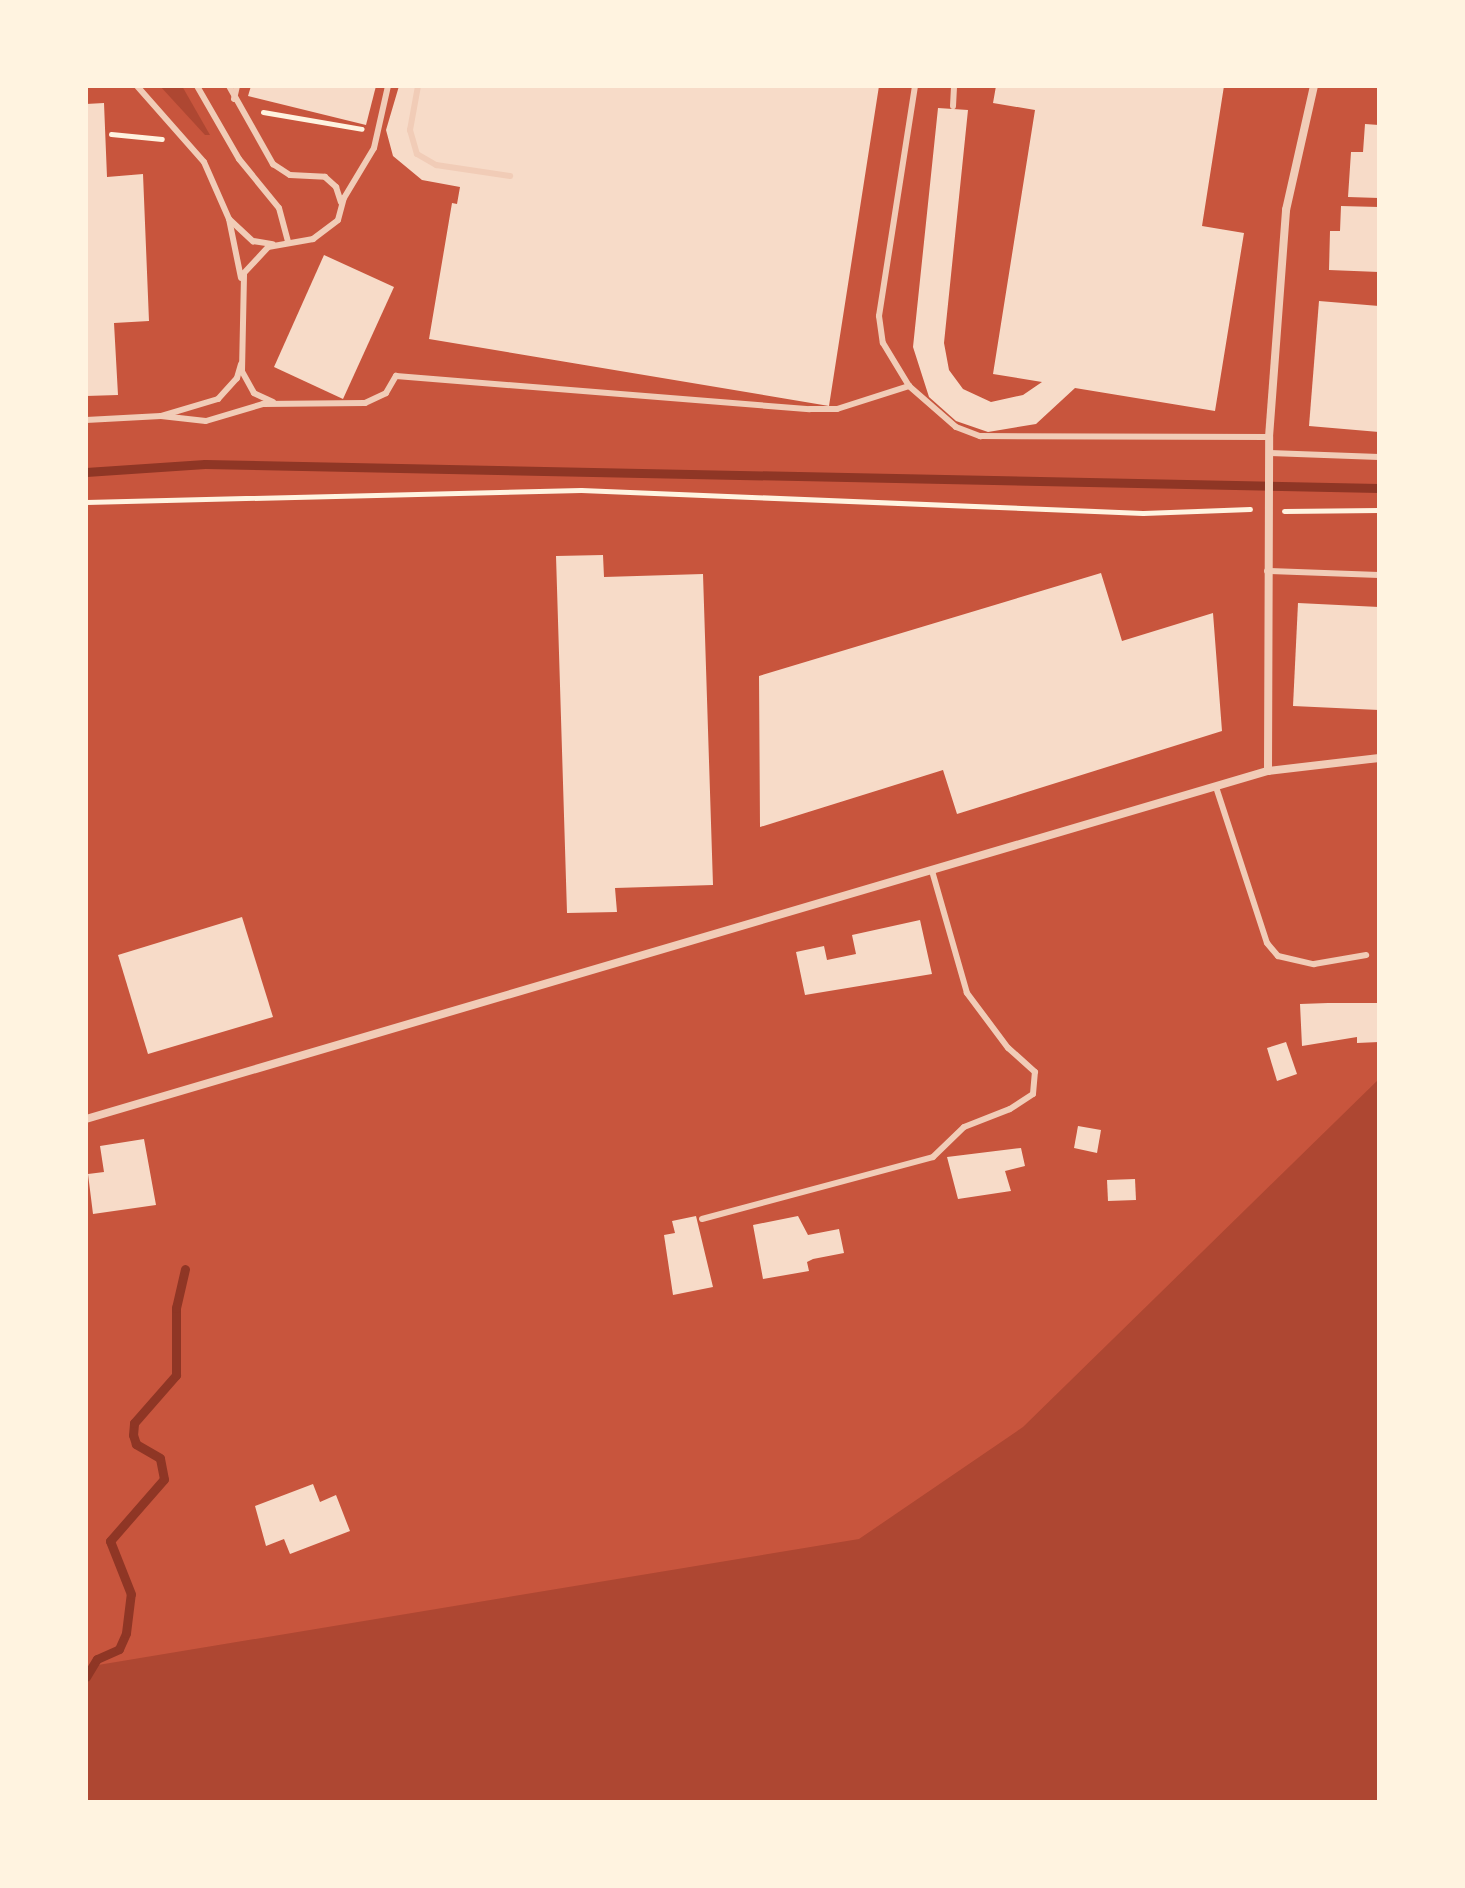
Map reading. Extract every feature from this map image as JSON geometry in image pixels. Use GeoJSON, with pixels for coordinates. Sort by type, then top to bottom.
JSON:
{"type":"FeatureCollection","features":[{"type":"Feature","properties":{"kind":"street"},"geometry":{"type":"LineString","coordinates":[[1268,771],[1269,437],[1286,210],[1314,86]]}},
{"type":"Feature","properties":{"kind":"street"},"geometry":{"type":"LineString","coordinates":[[86,1119],[1268,771],[1379,758]]}},
{"type":"Feature","properties":{"kind":"lane"},"geometry":{"type":"LineString","coordinates":[[137,86],[204,162],[229,219],[242,284],[241,364],[237,378],[218,399],[161,416]]}},
{"type":"Feature","properties":{"kind":"lane"},"geometry":{"type":"LineString","coordinates":[[197,86],[213,116],[276,204],[288,242]]}},
{"type":"Feature","properties":{"kind":"lane"},"geometry":{"type":"LineString","coordinates":[[229,86],[273,164],[290,175],[325,177],[336,187],[341,204]]}},
{"type":"Feature","properties":{"kind":"lane"},"geometry":{"type":"LineString","coordinates":[[234,99],[237,86]]}},
{"type":"Feature","properties":{"kind":"lane"},"geometry":{"type":"LineString","coordinates":[[229,219],[253,241],[288,242],[324,234],[338,220],[341,204],[374,148],[388,86]]}},
{"type":"Feature","properties":{"kind":"lane"},"geometry":{"type":"LineString","coordinates":[[418,86],[410,130],[417,154],[436,165],[510,176]]}},
{"type":"Feature","properties":{"kind":"lane"},"geometry":{"type":"LineString","coordinates":[[915,86],[879,316],[883,343],[909,386],[946,420],[980,436],[1269,437]]}},
{"type":"Feature","properties":{"kind":"lane"},"geometry":{"type":"LineString","coordinates":[[953,106],[954,86]]}},
{"type":"Feature","properties":{"kind":"lane"},"geometry":{"type":"LineString","coordinates":[[242,284],[254,258],[277,243]]}},
{"type":"Feature","properties":{"kind":"lane"},"geometry":{"type":"LineString","coordinates":[[241,364],[254,393],[277,403]]}},
{"type":"Feature","properties":{"kind":"lane"},"geometry":{"type":"LineString","coordinates":[[86,420],[161,416],[206,421],[277,403],[375,400],[396,376],[810,409],[837,409],[909,386]]}},
{"type":"Feature","properties":{"kind":"lane"},"geometry":{"type":"LineString","coordinates":[[1269,453],[1379,457]]}},
{"type":"Feature","properties":{"kind":"lane"},"geometry":{"type":"LineString","coordinates":[[1267,571],[1379,575]]}},
{"type":"Feature","properties":{"kind":"lane"},"geometry":{"type":"LineString","coordinates":[[1216,787],[1267,943],[1278,956],[1314,964],[1366,955]]}},
{"type":"Feature","properties":{"kind":"lane"},"geometry":{"type":"LineString","coordinates":[[702,1219],[933,1157],[964,1127],[1010,1109],[1033,1094],[1035,1072],[1008,1048],[967,993],[932,871]]}},
{"type":"Feature","properties":{"kind":"path"},"geometry":{"type":"LineString","coordinates":[[86,502],[581,490],[1143,513],[1267,508],[1379,510]]}},
{"type":"Feature","properties":{"kind":"shaded area"},"geometry":{"type":"Polygon","coordinates":[[[160,86],[182,86],[210,135],[205,135],[160,86]]]}},
{"type":"Feature","properties":{"kind":"shaded area"},"geometry":{"type":"Polygon","coordinates":[[[1379,1079],[1379,1802],[86,1802],[86,1667],[859,1539],[1023,1427],[1379,1079]]]}},
{"type":"Feature","properties":{"kind":"building"},"geometry":{"type":"Polygon","coordinates":[[[251,86],[376,86],[366,125],[248,96],[251,86]]]}},
{"type":"Feature","properties":{"kind":"building"},"geometry":{"type":"Polygon","coordinates":[[[399,86],[879,86],[829,406],[429,339],[452,203],[457,204],[460,187],[422,180],[393,156],[386,130],[399,86]]]}},
{"type":"Feature","properties":{"kind":"building"},"geometry":{"type":"Polygon","coordinates":[[[996,86],[1224,86],[1202,226],[1244,233],[1215,411],[1075,388],[1036,424],[988,432],[956,421],[929,397],[913,347],[938,108],[968,110],[944,343],[949,370],[963,389],[991,402],[1023,395],[1042,382],[993,374],[1035,110],[993,103],[996,86]]]}},
{"type":"Feature","properties":{"kind":"building"},"geometry":{"type":"Polygon","coordinates":[[[104,103],[107,177],[143,174],[149,321],[114,323],[118,395],[86,396],[86,104],[104,103]]]}},
{"type":"Feature","properties":{"kind":"building"},"geometry":{"type":"Polygon","coordinates":[[[1365,124],[1379,125],[1379,198],[1348,197],[1351,152],[1363,152],[1365,124]]]}},
{"type":"Feature","properties":{"kind":"building"},"geometry":{"type":"Polygon","coordinates":[[[1341,206],[1379,207],[1379,272],[1329,270],[1330,231],[1340,231],[1341,206]]]}},
{"type":"Feature","properties":{"kind":"building"},"geometry":{"type":"Polygon","coordinates":[[[324,255],[394,287],[343,399],[274,367],[324,255]]]}},
{"type":"Feature","properties":{"kind":"building"},"geometry":{"type":"Polygon","coordinates":[[[1319,301],[1379,306],[1379,432],[1309,426],[1319,301]]]}},
{"type":"Feature","properties":{"kind":"building"},"geometry":{"type":"Polygon","coordinates":[[[603,555],[604,577],[703,574],[713,885],[615,888],[617,912],[567,913],[556,556],[603,555]]]}},
{"type":"Feature","properties":{"kind":"building"},"geometry":{"type":"Polygon","coordinates":[[[1101,573],[1122,641],[1213,613],[1222,731],[957,814],[943,770],[760,827],[759,676],[1101,573]]]}},
{"type":"Feature","properties":{"kind":"building"},"geometry":{"type":"Polygon","coordinates":[[[1298,603],[1379,607],[1379,710],[1293,706],[1298,603]]]}},
{"type":"Feature","properties":{"kind":"building"},"geometry":{"type":"Polygon","coordinates":[[[242,917],[273,1017],[148,1054],[118,955],[242,917]]]}},
{"type":"Feature","properties":{"kind":"building"},"geometry":{"type":"Polygon","coordinates":[[[920,920],[932,974],[805,995],[796,952],[824,946],[827,960],[856,954],[852,935],[920,920]]]}},
{"type":"Feature","properties":{"kind":"building"},"geometry":{"type":"Polygon","coordinates":[[[1379,1003],[1379,1042],[1357,1043],[1357,1037],[1302,1046],[1300,1004],[1379,1003]]]}},
{"type":"Feature","properties":{"kind":"building"},"geometry":{"type":"Polygon","coordinates":[[[1286,1042],[1297,1074],[1277,1081],[1267,1048],[1286,1042]]]}},
{"type":"Feature","properties":{"kind":"building"},"geometry":{"type":"Polygon","coordinates":[[[1078,1126],[1101,1130],[1097,1153],[1074,1148],[1078,1126]]]}},
{"type":"Feature","properties":{"kind":"building"},"geometry":{"type":"Polygon","coordinates":[[[144,1139],[156,1205],[93,1214],[88,1174],[104,1172],[100,1146],[144,1139]]]}},
{"type":"Feature","properties":{"kind":"building"},"geometry":{"type":"Polygon","coordinates":[[[1021,1148],[1025,1166],[1005,1171],[1011,1191],[958,1199],[947,1157],[1021,1148]]]}},
{"type":"Feature","properties":{"kind":"building"},"geometry":{"type":"Polygon","coordinates":[[[1135,1179],[1136,1200],[1108,1201],[1107,1180],[1135,1179]]]}},
{"type":"Feature","properties":{"kind":"building"},"geometry":{"type":"Polygon","coordinates":[[[696,1216],[713,1287],[673,1295],[664,1235],[675,1233],[672,1221],[696,1216]]]}},
{"type":"Feature","properties":{"kind":"building"},"geometry":{"type":"Polygon","coordinates":[[[798,1216],[808,1235],[839,1229],[844,1253],[807,1262],[809,1271],[763,1279],[753,1225],[798,1216]]]}},
{"type":"Feature","properties":{"kind":"building"},"geometry":{"type":"Polygon","coordinates":[[[313,1484],[320,1502],[336,1495],[350,1531],[290,1554],[284,1539],[266,1546],[255,1506],[313,1484]]]}},
{"type":"Feature","properties":{"kind":"waterway"},"geometry":{"type":"LineString","coordinates":[[86,472],[205,464],[1379,488]]}},
{"type":"Feature","properties":{"kind":"waterway"},"geometry":{"type":"LineString","coordinates":[[86,1677],[97,1659],[119,1649],[126,1633],[131,1594],[110,1541],[164,1479],[160,1458],[136,1444],[134,1423],[176,1375],[176,1308],[185,1269]]}}]}
